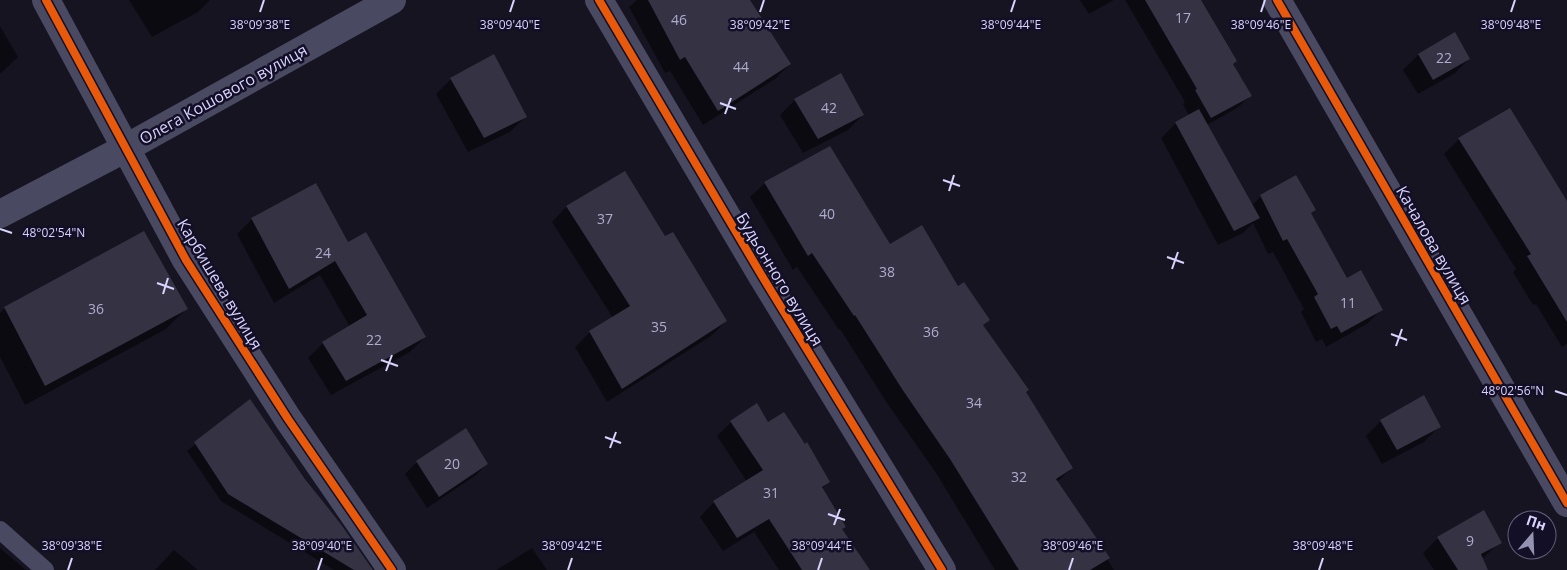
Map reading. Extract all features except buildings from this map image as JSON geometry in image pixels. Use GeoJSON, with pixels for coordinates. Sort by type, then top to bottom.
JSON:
{"type":"FeatureCollection","features":[{"type":"Feature","properties":{"kind":"street","name":"Карбишева вулиця"},"geometry":{"type":"LineString","coordinates":[[46,0],[186,260],[288,419],[392,570]]}},
{"type":"Feature","properties":{"kind":"street","name":"Олега Кошового вулиця"},"geometry":{"type":"LineString","coordinates":[[0,214],[126,148],[392,0]]}},
{"type":"Feature","properties":{"kind":"street","name":"Будьонного вулиця"},"geometry":{"type":"LineString","coordinates":[[599,0],[762,276],[942,570]]}},
{"type":"Feature","properties":{"kind":"street","name":"Качалова вулиця"},"geometry":{"type":"LineString","coordinates":[[1277,0],[1567,503]]}},
{"type":"Feature","properties":{"kind":"lane"},"geometry":{"type":"LineString","coordinates":[[0,530],[45,570]]}},
{"type":"Feature","properties":{"kind":"cycle path"},"geometry":{"type":"LineString","coordinates":[[46,0],[186,260],[288,419],[392,570]]}},
{"type":"Feature","properties":{"kind":"cycle path"},"geometry":{"type":"LineString","coordinates":[[599,0],[762,276],[942,570]]}},
{"type":"Feature","properties":{"kind":"cycle path"},"geometry":{"type":"LineString","coordinates":[[1277,0],[1567,503]]}}]}
